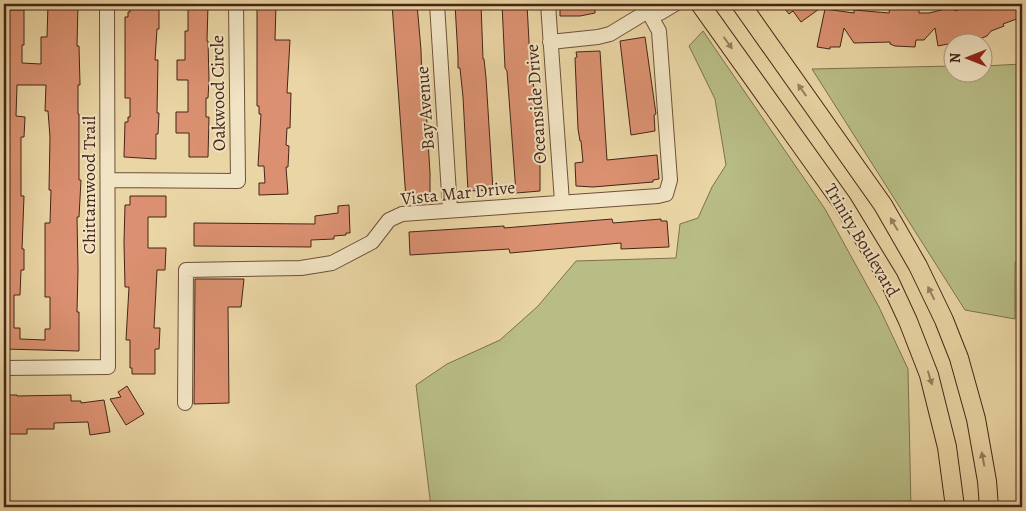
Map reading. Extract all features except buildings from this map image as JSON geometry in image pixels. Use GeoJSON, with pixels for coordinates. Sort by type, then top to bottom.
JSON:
{"type":"FeatureCollection","features":[{"type":"Feature","properties":{"kind":"main road","name":"Trinity Boulevard"},"geometry":{"type":"LineString","coordinates":[[700,4],[842,203],[889,280],[913,332],[929,375],[947,447],[955,507]]}},
{"type":"Feature","properties":{"kind":"main road","name":"Trinity Boulevard"},"geometry":{"type":"LineString","coordinates":[[741,4],[883,206],[918,266],[944,320],[959,358],[976,418],[987,481],[989,507]]}},
{"type":"Feature","properties":{"kind":"street","name":"Chittamwood Trail"},"geometry":{"type":"LineString","coordinates":[[4,368],[108,366],[106,4]]}},
{"type":"Feature","properties":{"kind":"street","name":"Oakwood Circle"},"geometry":{"type":"LineString","coordinates":[[108,180],[238,181],[236,4]]}},
{"type":"Feature","properties":{"kind":"street","name":"Bay Avenue"},"geometry":{"type":"LineString","coordinates":[[437,4],[450,210]]}},
{"type":"Feature","properties":{"kind":"street","name":"Oceanside Drive"},"geometry":{"type":"LineString","coordinates":[[548,4],[562,202]]}},
{"type":"Feature","properties":{"kind":"street"},"geometry":{"type":"LineString","coordinates":[[550,42],[610,34],[649,8],[660,13],[675,4]]}},
{"type":"Feature","properties":{"kind":"street","name":"Vista Mar Drive"},"geometry":{"type":"LineString","coordinates":[[186,403],[186,270],[301,268],[332,263],[372,242],[389,220],[402,214],[666,194],[670,180],[659,31],[649,8]]}},
{"type":"Feature","properties":{"kind":"green space"},"geometry":{"type":"Polygon","coordinates":[[[703,31],[825,209],[879,307],[908,369],[911,507],[431,507],[416,385],[447,364],[500,340],[538,306],[576,261],[676,258],[680,224],[698,218],[712,187],[726,165],[715,99],[689,46],[703,31]]]}},
{"type":"Feature","properties":{"kind":"green space"},"geometry":{"type":"Polygon","coordinates":[[[1022,64],[1022,261],[1015,262],[1015,319],[965,310],[812,69],[944,66],[944,82],[994,82],[994,65],[1022,64]]]}}]}
